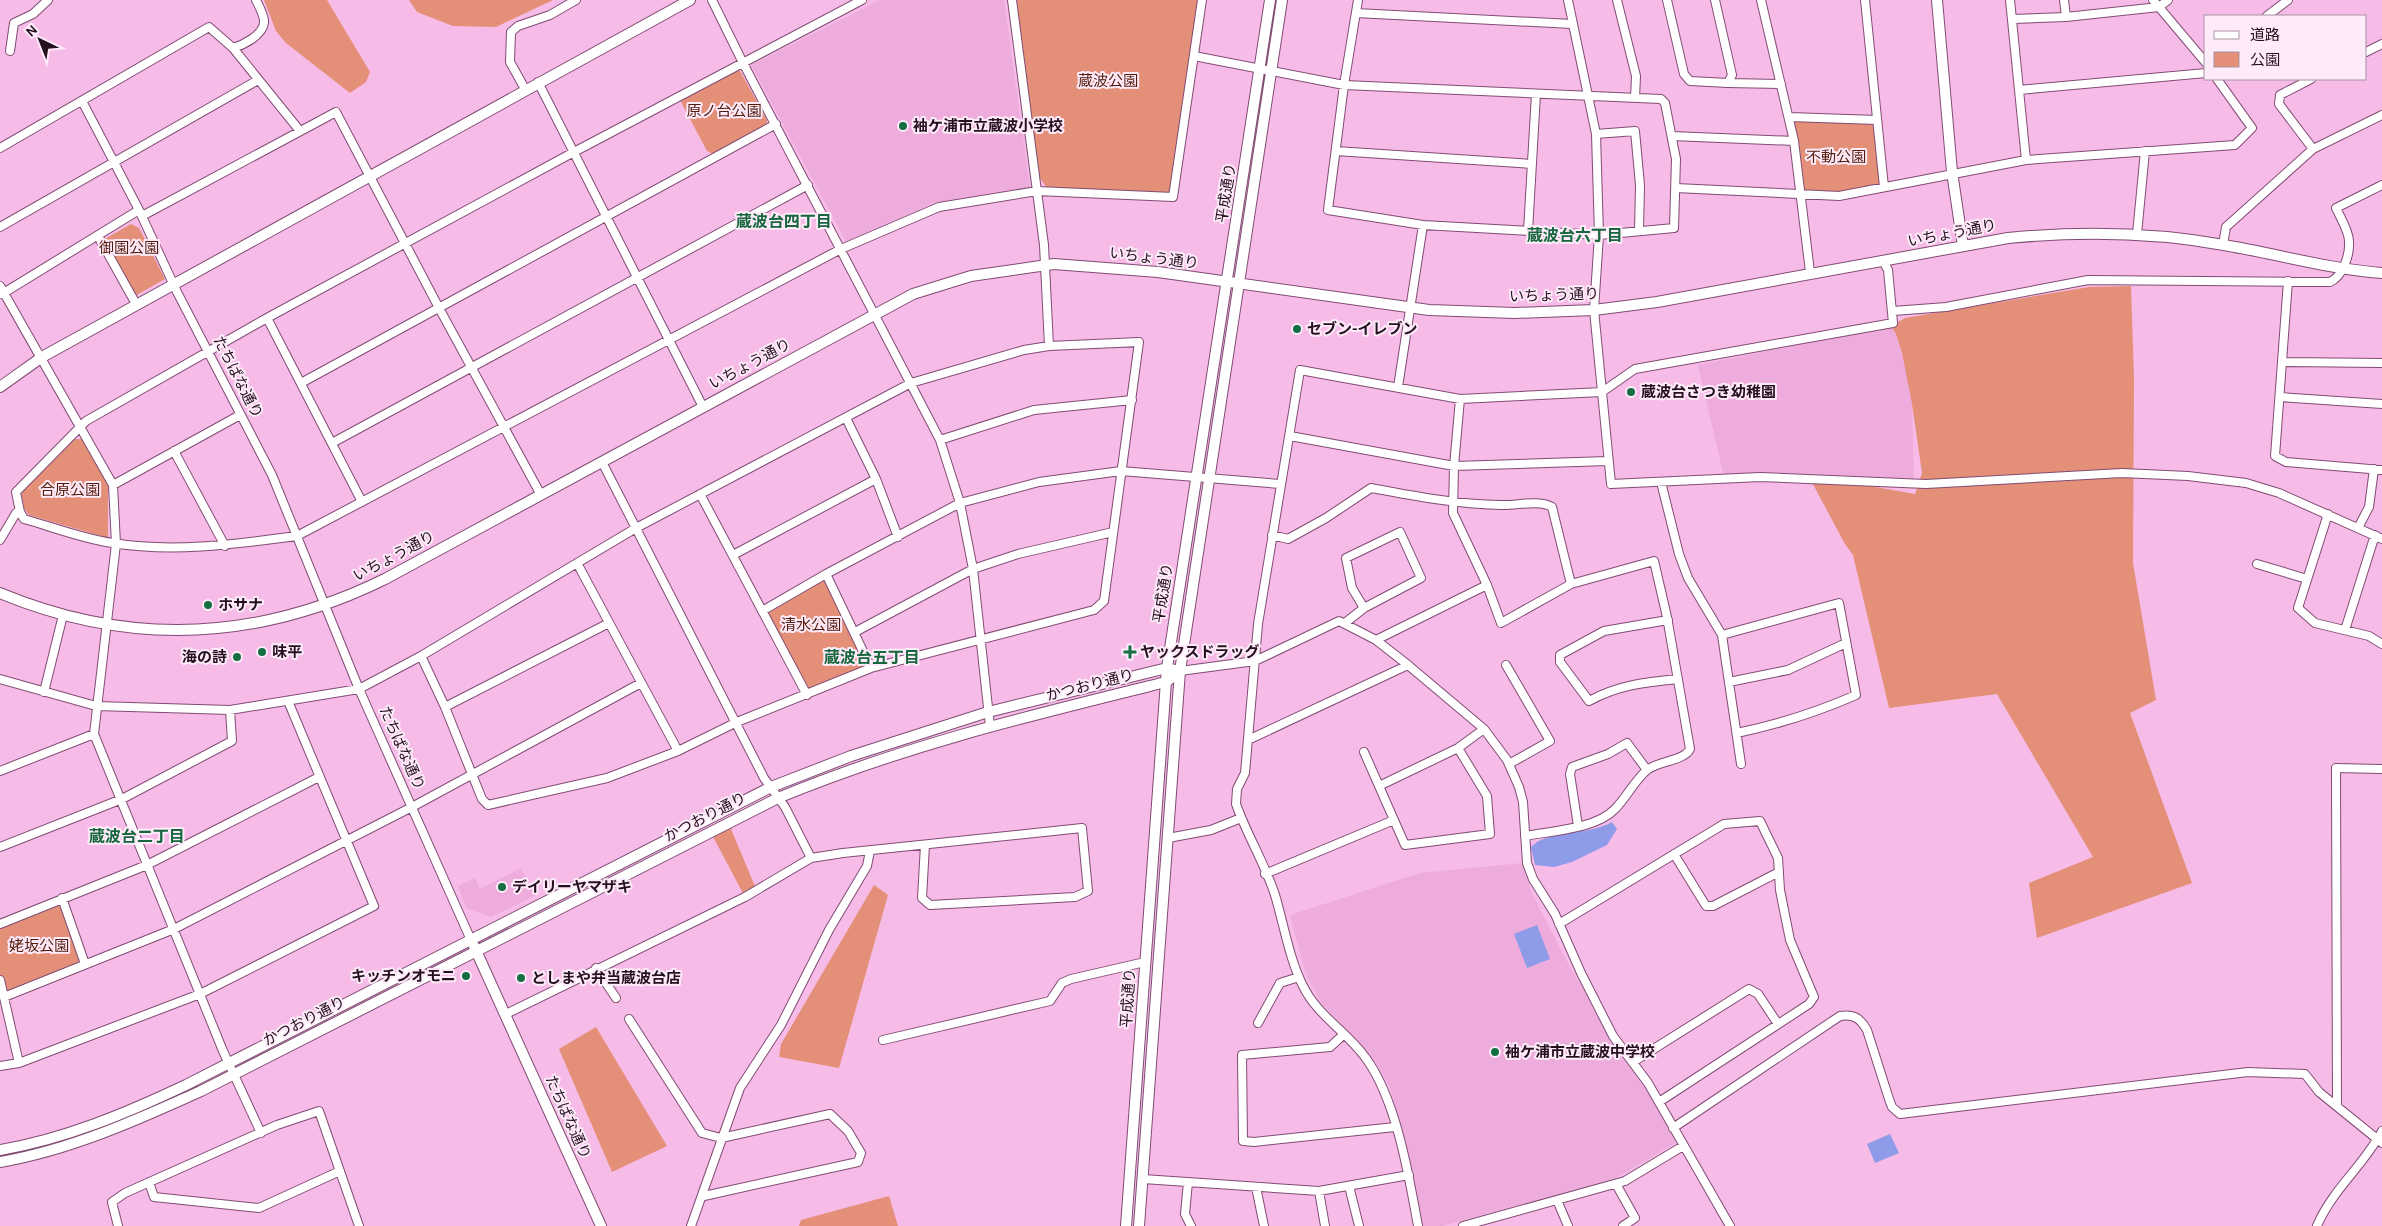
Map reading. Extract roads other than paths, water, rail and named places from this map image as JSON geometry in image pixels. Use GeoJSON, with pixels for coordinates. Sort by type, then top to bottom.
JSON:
{"type":"FeatureCollection","features":[{"type":"Feature","properties":{"kind":"street"},"geometry":{"type":"LineString","coordinates":[[10,51],[14,23],[33,14],[48,0]]}},
{"type":"Feature","properties":{"kind":"street"},"geometry":{"type":"LineString","coordinates":[[233,48],[244,44],[264,26],[256,0]]}},
{"type":"Feature","properties":{"kind":"street"},"geometry":{"type":"LineString","coordinates":[[525,89],[510,62],[511,32],[518,26],[550,15],[576,0]]}},
{"type":"Feature","properties":{"kind":"street"},"geometry":{"type":"LineString","coordinates":[[0,387],[42,357],[136,304],[690,0]]}},
{"type":"Feature","properties":{"kind":"street"},"geometry":{"type":"LineString","coordinates":[[712,0],[742,62],[940,440],[960,503],[973,569],[990,726]]}},
{"type":"Feature","properties":{"kind":"street"},"geometry":{"type":"LineString","coordinates":[[862,0],[742,62],[267,318],[80,425],[16,492],[20,512],[24,519],[116,544],[170,547],[225,546],[296,536],[841,249],[939,207],[1037,191],[1173,197],[1202,0]]}},
{"type":"Feature","properties":{"kind":"street"},"geometry":{"type":"LineString","coordinates":[[1012,0],[1045,265],[1049,346]]}},
{"type":"Feature","properties":{"kind":"street","name":"平成通り"},"geometry":{"type":"LineString","coordinates":[[1126,1226],[1167,668],[1270,0]]}},
{"type":"Feature","properties":{"kind":"street","name":"平成通り"},"geometry":{"type":"LineString","coordinates":[[1139,1226],[1180,671],[1282,0]]}},
{"type":"Feature","properties":{"kind":"street"},"geometry":{"type":"LineString","coordinates":[[1194,56],[1344,84],[1662,99],[1665,103],[1676,159],[1674,228],[1599,235],[1423,225],[1328,210],[1344,84],[1358,0]]}},
{"type":"Feature","properties":{"kind":"street"},"geometry":{"type":"LineString","coordinates":[[1568,0],[1596,134],[1599,235],[1594,310],[1611,484],[1760,477],[1926,484],[2122,473],[2188,476],[2246,483],[2279,493],[2379,537],[2345,630]]}},
{"type":"Feature","properties":{"kind":"street"},"geometry":{"type":"LineString","coordinates":[[1617,0],[1636,76],[1635,98]]}},
{"type":"Feature","properties":{"kind":"street"},"geometry":{"type":"LineString","coordinates":[[1667,0],[1684,74],[1690,81],[1781,84]]}},
{"type":"Feature","properties":{"kind":"street"},"geometry":{"type":"LineString","coordinates":[[1715,0],[1732,75],[1728,82]]}},
{"type":"Feature","properties":{"kind":"street"},"geometry":{"type":"LineString","coordinates":[[1761,0],[1794,141],[1810,272]]}},
{"type":"Feature","properties":{"kind":"street"},"geometry":{"type":"LineString","coordinates":[[1865,0],[1884,187]]}},
{"type":"Feature","properties":{"kind":"street"},"geometry":{"type":"LineString","coordinates":[[1937,0],[1952,172],[1963,246]]}},
{"type":"Feature","properties":{"kind":"street"},"geometry":{"type":"LineString","coordinates":[[2010,0],[2026,160]]}},
{"type":"Feature","properties":{"kind":"street"},"geometry":{"type":"LineString","coordinates":[[2064,0],[2066,17]]}},
{"type":"Feature","properties":{"kind":"street"},"geometry":{"type":"LineString","coordinates":[[2153,0],[2204,61]]}},
{"type":"Feature","properties":{"kind":"street"},"geometry":{"type":"LineString","coordinates":[[2013,19],[2066,17],[2158,7],[2168,0]]}},
{"type":"Feature","properties":{"kind":"street"},"geometry":{"type":"LineString","coordinates":[[2268,15],[2288,0]]}},
{"type":"Feature","properties":{"kind":"street"},"geometry":{"type":"LineString","coordinates":[[1356,13],[1572,24]]}},
{"type":"Feature","properties":{"kind":"street"},"geometry":{"type":"LineString","coordinates":[[0,148],[209,27],[233,48],[300,131]]}},
{"type":"Feature","properties":{"kind":"street"},"geometry":{"type":"LineString","coordinates":[[2367,52],[2382,44]]}},
{"type":"Feature","properties":{"kind":"street"},"geometry":{"type":"LineString","coordinates":[[2019,90],[2204,73]]}},
{"type":"Feature","properties":{"kind":"street"},"geometry":{"type":"LineString","coordinates":[[0,228],[258,80]]}},
{"type":"Feature","properties":{"kind":"street"},"geometry":{"type":"LineString","coordinates":[[1676,188],[1839,196],[1952,172],[2026,160],[2235,145],[2252,128],[2218,80]]}},
{"type":"Feature","properties":{"kind":"street"},"geometry":{"type":"LineString","coordinates":[[2309,80],[2280,95],[2279,104],[2313,149]]}},
{"type":"Feature","properties":{"kind":"street"},"geometry":{"type":"LineString","coordinates":[[538,82],[703,407]]}},
{"type":"Feature","properties":{"kind":"street"},"geometry":{"type":"LineString","coordinates":[[1528,231],[1536,94]]}},
{"type":"Feature","properties":{"kind":"street","name":"たちばな通り"},"geometry":{"type":"LineString","coordinates":[[82,101],[140,213],[173,284],[272,475],[359,689],[601,1226]]}},
{"type":"Feature","properties":{"kind":"street"},"geometry":{"type":"LineString","coordinates":[[261,1133],[200,994],[94,734],[116,544],[113,485],[42,357],[1,291],[140,213],[336,112],[405,245],[505,427],[540,495]]}},
{"type":"Feature","properties":{"kind":"street"},"geometry":{"type":"LineString","coordinates":[[2223,245],[2226,227],[2313,149],[2382,115]]}},
{"type":"Feature","properties":{"kind":"street"},"geometry":{"type":"LineString","coordinates":[[1789,117],[1878,120]]}},
{"type":"Feature","properties":{"kind":"street"},"geometry":{"type":"LineString","coordinates":[[301,383],[776,124]]}},
{"type":"Feature","properties":{"kind":"street"},"geometry":{"type":"LineString","coordinates":[[1596,134],[1635,131],[1640,185],[1639,231]]}},
{"type":"Feature","properties":{"kind":"street"},"geometry":{"type":"LineString","coordinates":[[1672,136],[1794,141]]}},
{"type":"Feature","properties":{"kind":"street"},"geometry":{"type":"LineString","coordinates":[[1336,151],[1532,164]]}},
{"type":"Feature","properties":{"kind":"street"},"geometry":{"type":"LineString","coordinates":[[2138,234],[2146,151]]}},
{"type":"Feature","properties":{"kind":"street"},"geometry":{"type":"LineString","coordinates":[[332,443],[808,185]]}},
{"type":"Feature","properties":{"kind":"street"},"geometry":{"type":"LineString","coordinates":[[1893,311],[1946,307],[2088,280],[2330,282],[2337,278],[2343,268],[2350,240],[2336,208],[2382,185]]}},
{"type":"Feature","properties":{"kind":"street"},"geometry":{"type":"LineString","coordinates":[[1398,387],[1423,225]]}},
{"type":"Feature","properties":{"kind":"street","name":"いちょう通り"},"geometry":{"type":"LineString","coordinates":[[0,594],[38,609],[107,625],[163,630],[206,629],[247,625],[326,605],[386,579],[913,294],[970,276],[1045,265],[1089,266],[1158,272],[1411,307],[1516,313],[1594,310],[1657,302],[1810,272],[1883,261],[2008,238],[2055,234],[2138,234],[2223,245],[2343,268],[2382,273]]}},
{"type":"Feature","properties":{"kind":"street"},"geometry":{"type":"LineString","coordinates":[[98,236],[136,304]]}},
{"type":"Feature","properties":{"kind":"street"},"geometry":{"type":"LineString","coordinates":[[1418,1226],[1409,1175],[1388,1101],[1375,1071],[1364,1055],[1316,1006],[1303,987],[1274,893],[1236,804],[1237,789],[1245,773],[1255,660],[1272,535],[1300,370],[1460,399],[1602,392],[1635,369],[1893,323],[1888,270],[1883,261]]}},
{"type":"Feature","properties":{"kind":"street"},"geometry":{"type":"LineString","coordinates":[[2288,281],[2275,456],[2286,462],[2378,470],[2369,507],[2358,528]]}},
{"type":"Feature","properties":{"kind":"street"},"geometry":{"type":"LineString","coordinates":[[267,318],[362,502]]}},
{"type":"Feature","properties":{"kind":"street"},"geometry":{"type":"LineString","coordinates":[[0,679],[96,706],[230,710],[359,689],[421,656],[636,528],[911,383],[1024,350],[1049,346],[1139,342],[1104,601],[1094,610],[871,668],[737,722],[678,751],[607,778],[488,805],[482,799],[445,707],[421,656]]}},
{"type":"Feature","properties":{"kind":"street"},"geometry":{"type":"LineString","coordinates":[[2282,362],[2382,363]]}},
{"type":"Feature","properties":{"kind":"street"},"geometry":{"type":"LineString","coordinates":[[2280,396],[2382,404]]}},
{"type":"Feature","properties":{"kind":"street"},"geometry":{"type":"LineString","coordinates":[[1460,399],[1454,466],[1453,503],[1455,520],[1487,585],[1501,623],[1571,584],[1654,561],[1668,620],[1690,749],[1688,754],[1667,760],[1647,770],[1616,809],[1607,816],[1591,824],[1525,836]]}},
{"type":"Feature","properties":{"kind":"street"},"geometry":{"type":"LineString","coordinates":[[940,440],[1034,410],[1132,400]]}},
{"type":"Feature","properties":{"kind":"street"},"geometry":{"type":"LineString","coordinates":[[113,485],[240,415]]}},
{"type":"Feature","properties":{"kind":"street"},"geometry":{"type":"LineString","coordinates":[[846,418],[876,479],[898,537]]}},
{"type":"Feature","properties":{"kind":"street"},"geometry":{"type":"LineString","coordinates":[[1290,436],[1454,466],[1608,461]]}},
{"type":"Feature","properties":{"kind":"street"},"geometry":{"type":"LineString","coordinates":[[174,451],[225,546]]}},
{"type":"Feature","properties":{"kind":"street"},"geometry":{"type":"LineString","coordinates":[[602,462],[771,787],[811,858]]}},
{"type":"Feature","properties":{"kind":"street"},"geometry":{"type":"LineString","coordinates":[[762,611],[826,574],[960,503],[1039,482],[1121,471],[1280,484]]}},
{"type":"Feature","properties":{"kind":"street"},"geometry":{"type":"LineString","coordinates":[[733,555],[876,479]]}},
{"type":"Feature","properties":{"kind":"street"},"geometry":{"type":"LineString","coordinates":[[1661,482],[1679,554],[1688,578],[1722,635],[1741,764]]}},
{"type":"Feature","properties":{"kind":"street"},"geometry":{"type":"LineString","coordinates":[[1272,535],[1288,540],[1326,518],[1370,488],[1453,503],[1516,506],[1545,503],[1552,507],[1571,584]]}},
{"type":"Feature","properties":{"kind":"street"},"geometry":{"type":"LineString","coordinates":[[700,494],[806,695]]}},
{"type":"Feature","properties":{"kind":"street"},"geometry":{"type":"LineString","coordinates":[[0,540],[16,513],[20,512]]}},
{"type":"Feature","properties":{"kind":"street"},"geometry":{"type":"LineString","coordinates":[[2328,514],[2298,608],[2315,623],[2369,636],[2382,644]]}},
{"type":"Feature","properties":{"kind":"street"},"geometry":{"type":"LineString","coordinates":[[855,632],[973,569],[1018,554],[1113,532]]}},
{"type":"Feature","properties":{"kind":"street"},"geometry":{"type":"LineString","coordinates":[[1345,623],[1364,608],[1421,578],[1400,532],[1346,558],[1352,588],[1364,608]]}},
{"type":"Feature","properties":{"kind":"street"},"geometry":{"type":"LineString","coordinates":[[577,563],[678,751]]}},
{"type":"Feature","properties":{"kind":"street"},"geometry":{"type":"LineString","coordinates":[[2257,564],[2307,579]]}},
{"type":"Feature","properties":{"kind":"street"},"geometry":{"type":"LineString","coordinates":[[826,574],[871,668]]}},
{"type":"Feature","properties":{"kind":"street"},"geometry":{"type":"LineString","coordinates":[[1376,640],[1487,585]]}},
{"type":"Feature","properties":{"kind":"street"},"geometry":{"type":"LineString","coordinates":[[1722,635],[1839,603],[1856,695],[1816,713],[1791,721],[1737,733]]}},
{"type":"Feature","properties":{"kind":"street"},"geometry":{"type":"LineString","coordinates":[[44,692],[63,615]]}},
{"type":"Feature","properties":{"kind":"street"},"geometry":{"type":"LineString","coordinates":[[1180,671],[1255,660],[1339,620],[1376,640],[1484,729],[1509,764],[1522,802],[1527,863],[1533,878],[1559,924],[1613,1036],[1633,1062],[1658,1102],[1730,1226]]}},
{"type":"Feature","properties":{"kind":"street"},"geometry":{"type":"LineString","coordinates":[[1668,620],[1604,631],[1560,655],[1560,662],[1590,701],[1615,689],[1636,683],[1678,679]]}},
{"type":"Feature","properties":{"kind":"street"},"geometry":{"type":"LineString","coordinates":[[445,707],[609,623]]}},
{"type":"Feature","properties":{"kind":"street"},"geometry":{"type":"LineString","coordinates":[[1729,682],[1788,670],[1846,644]]}},
{"type":"Feature","properties":{"kind":"street"},"geometry":{"type":"LineString","coordinates":[[1248,740],[1408,665]]}},
{"type":"Feature","properties":{"kind":"street"},"geometry":{"type":"LineString","coordinates":[[1506,665],[1550,741],[1509,764]]}},
{"type":"Feature","properties":{"kind":"street","name":"かつおり通り"},"geometry":{"type":"LineString","coordinates":[[0,1150],[74,1131],[137,1108],[771,787],[851,756],[988,712],[1167,668],[1180,671]]}},
{"type":"Feature","properties":{"kind":"street","name":"かつおり通り"},"geometry":{"type":"LineString","coordinates":[[0,1162],[74,1143],[137,1120],[234,1074],[778,798],[862,764],[990,726],[1166,682],[1180,671]]}},
{"type":"Feature","properties":{"kind":"street"},"geometry":{"type":"LineString","coordinates":[[4,997],[174,929],[472,775],[641,684]]}},
{"type":"Feature","properties":{"kind":"street"},"geometry":{"type":"LineString","coordinates":[[0,1066],[19,1063],[200,994],[374,906],[288,702]]}},
{"type":"Feature","properties":{"kind":"street"},"geometry":{"type":"LineString","coordinates":[[0,847],[122,799],[232,741],[230,710]]}},
{"type":"Feature","properties":{"kind":"street"},"geometry":{"type":"LineString","coordinates":[[1379,786],[1458,748],[1484,729]]}},
{"type":"Feature","properties":{"kind":"street"},"geometry":{"type":"LineString","coordinates":[[0,771],[94,734]]}},
{"type":"Feature","properties":{"kind":"street"},"geometry":{"type":"LineString","coordinates":[[1578,826],[1570,774],[1572,767],[1608,754],[1627,743],[1647,770]]}},
{"type":"Feature","properties":{"kind":"street"},"geometry":{"type":"LineString","coordinates":[[1364,752],[1405,845],[1490,834],[1487,796],[1458,748]]}},
{"type":"Feature","properties":{"kind":"street"},"geometry":{"type":"LineString","coordinates":[[2337,1106],[2336,768],[2381,769]]}},
{"type":"Feature","properties":{"kind":"street"},"geometry":{"type":"LineString","coordinates":[[0,924],[147,865],[319,777]]}},
{"type":"Feature","properties":{"kind":"street"},"geometry":{"type":"LineString","coordinates":[[1168,838],[1211,830],[1241,818]]}},
{"type":"Feature","properties":{"kind":"street"},"geometry":{"type":"LineString","coordinates":[[1266,874],[1394,820]]}},
{"type":"Feature","properties":{"kind":"street"},"geometry":{"type":"LineString","coordinates":[[1559,924],[1724,824],[1760,821],[1778,858],[1780,890],[1790,940],[1814,997],[1809,1004],[1658,1102]]}},
{"type":"Feature","properties":{"kind":"street"},"geometry":{"type":"LineString","coordinates":[[506,1014],[596,968],[751,894],[811,858],[843,853],[1082,828],[1088,891],[1075,897],[930,905],[922,898],[925,845]]}},
{"type":"Feature","properties":{"kind":"street"},"geometry":{"type":"LineString","coordinates":[[691,1226],[704,1196],[721,1138],[740,1088],[781,1025],[829,930],[867,866],[870,851]]}},
{"type":"Feature","properties":{"kind":"street"},"geometry":{"type":"LineString","coordinates":[[1674,854],[1706,906],[1713,906],[1779,872]]}},
{"type":"Feature","properties":{"kind":"street"},"geometry":{"type":"LineString","coordinates":[[62,898],[85,964]]}},
{"type":"Feature","properties":{"kind":"street"},"geometry":{"type":"LineString","coordinates":[[883,1040],[1050,1001],[1062,983],[1071,979],[1145,962]]}},
{"type":"Feature","properties":{"kind":"street"},"geometry":{"type":"LineString","coordinates":[[596,968],[616,998]]}},
{"type":"Feature","properties":{"kind":"street"},"geometry":{"type":"LineString","coordinates":[[1258,1023],[1280,983],[1300,977]]}},
{"type":"Feature","properties":{"kind":"street"},"geometry":{"type":"LineString","coordinates":[[0,980],[19,1063]]}},
{"type":"Feature","properties":{"kind":"street"},"geometry":{"type":"LineString","coordinates":[[1633,1062],[1749,989],[1758,994],[1778,1024]]}},
{"type":"Feature","properties":{"kind":"street"},"geometry":{"type":"LineString","coordinates":[[1673,1128],[1840,1016],[1850,1015],[1860,1020],[1867,1030],[1892,1107],[1900,1114],[2248,1072],[2305,1074],[2319,1092],[2380,1141]]}},
{"type":"Feature","properties":{"kind":"street"},"geometry":{"type":"LineString","coordinates":[[629,1019],[702,1134],[721,1138],[830,1114],[848,1132],[861,1153],[858,1162],[704,1196]]}},
{"type":"Feature","properties":{"kind":"street"},"geometry":{"type":"LineString","coordinates":[[1343,1035],[1330,1047],[1242,1055],[1243,1141],[1254,1142],[1396,1127]]}},
{"type":"Feature","properties":{"kind":"street"},"geometry":{"type":"LineString","coordinates":[[118,1226],[112,1202],[125,1193],[261,1133],[319,1111],[359,1226]]}},
{"type":"Feature","properties":{"kind":"street"},"geometry":{"type":"LineString","coordinates":[[2317,1226],[2333,1198],[2380,1141],[2382,1131]]}},
{"type":"Feature","properties":{"kind":"street"},"geometry":{"type":"LineString","coordinates":[[1464,1226],[1625,1181],[1683,1146]]}},
{"type":"Feature","properties":{"kind":"street"},"geometry":{"type":"LineString","coordinates":[[149,1182],[154,1197],[259,1208],[340,1170]]}},
{"type":"Feature","properties":{"kind":"street"},"geometry":{"type":"LineString","coordinates":[[1143,1179],[1319,1191],[1409,1175]]}},
{"type":"Feature","properties":{"kind":"street"},"geometry":{"type":"LineString","coordinates":[[1188,1182],[1185,1214],[1191,1226]]}},
{"type":"Feature","properties":{"kind":"street"},"geometry":{"type":"LineString","coordinates":[[1616,1184],[1635,1218],[1623,1226]]}},
{"type":"Feature","properties":{"kind":"street"},"geometry":{"type":"LineString","coordinates":[[1349,1186],[1359,1226]]}},
{"type":"Feature","properties":{"kind":"street"},"geometry":{"type":"LineString","coordinates":[[1256,1187],[1264,1226]]}},
{"type":"Feature","properties":{"kind":"street"},"geometry":{"type":"LineString","coordinates":[[1319,1191],[1325,1226]]}},
{"type":"Feature","properties":{"kind":"street"},"geometry":{"type":"LineString","coordinates":[[1557,1200],[1568,1226]]}},
{"type":"Feature","properties":{"kind":"water"},"geometry":{"type":"Polygon","coordinates":[[[1612,822],[1617,829],[1607,845],[1572,862],[1554,867],[1535,865],[1531,847],[1538,841],[1547,837],[1592,829],[1612,822]]]}},
{"type":"Feature","properties":{"kind":"water"},"geometry":{"type":"Polygon","coordinates":[[[1537,925],[1550,959],[1527,968],[1514,934],[1537,925]]]}},
{"type":"Feature","properties":{"kind":"water"},"geometry":{"type":"Polygon","coordinates":[[[1890,1134],[1899,1153],[1875,1163],[1867,1144],[1890,1134]]]}},
{"type":"Feature","properties":{"kind":"place","name":"袖ケ浦市立蔵波小学校"},"geometry":{"type":"Point","coordinates":[903,126]}},
{"type":"Feature","properties":{"kind":"place","name":"セブン-イレブン"},"geometry":{"type":"Point","coordinates":[1297,329]}},
{"type":"Feature","properties":{"kind":"place","name":"蔵波台さつき幼稚園"},"geometry":{"type":"Point","coordinates":[1631,392]}},
{"type":"Feature","properties":{"kind":"place","name":"ホサナ"},"geometry":{"type":"Point","coordinates":[208,605]}},
{"type":"Feature","properties":{"kind":"place","name":"味平"},"geometry":{"type":"Point","coordinates":[262,652]}},
{"type":"Feature","properties":{"kind":"place","name":"ヤックスドラッグ"},"geometry":{"type":"Point","coordinates":[1130,652]}},
{"type":"Feature","properties":{"kind":"place","name":"海の詩"},"geometry":{"type":"Point","coordinates":[237,657]}},
{"type":"Feature","properties":{"kind":"place","name":"デイリーヤマザキ"},"geometry":{"type":"Point","coordinates":[502,887]}},
{"type":"Feature","properties":{"kind":"place","name":"キッチンオモニ"},"geometry":{"type":"Point","coordinates":[466,976]}},
{"type":"Feature","properties":{"kind":"place","name":"としまや弁当蔵波台店"},"geometry":{"type":"Point","coordinates":[521,978]}},
{"type":"Feature","properties":{"kind":"place","name":"袖ケ浦市立蔵波中学校"},"geometry":{"type":"Point","coordinates":[1495,1052]}},
{"type":"Feature","properties":{"kind":"district","name":"蔵波台四丁目"},"geometry":{"type":"Point","coordinates":[784,221]}},
{"type":"Feature","properties":{"kind":"district","name":"蔵波台六丁目"},"geometry":{"type":"Point","coordinates":[1575,235]}},
{"type":"Feature","properties":{"kind":"district","name":"蔵波台五丁目"},"geometry":{"type":"Point","coordinates":[872,657]}},
{"type":"Feature","properties":{"kind":"district","name":"蔵波台二丁目"},"geometry":{"type":"Point","coordinates":[137,836]}},
{"type":"Feature","properties":{"kind":"park label","name":"蔵波公園"},"geometry":{"type":"Point","coordinates":[1108,81]}},
{"type":"Feature","properties":{"kind":"park label","name":"原ノ台公園"},"geometry":{"type":"Point","coordinates":[724,111]}},
{"type":"Feature","properties":{"kind":"park label","name":"不動公園"},"geometry":{"type":"Point","coordinates":[1836,157]}},
{"type":"Feature","properties":{"kind":"park label","name":"御園公園"},"geometry":{"type":"Point","coordinates":[129,248]}},
{"type":"Feature","properties":{"kind":"park label","name":"合原公園"},"geometry":{"type":"Point","coordinates":[70,490]}},
{"type":"Feature","properties":{"kind":"park label","name":"清水公園"},"geometry":{"type":"Point","coordinates":[811,625]}},
{"type":"Feature","properties":{"kind":"park label","name":"姥坂公園"},"geometry":{"type":"Point","coordinates":[39,946]}}]}
